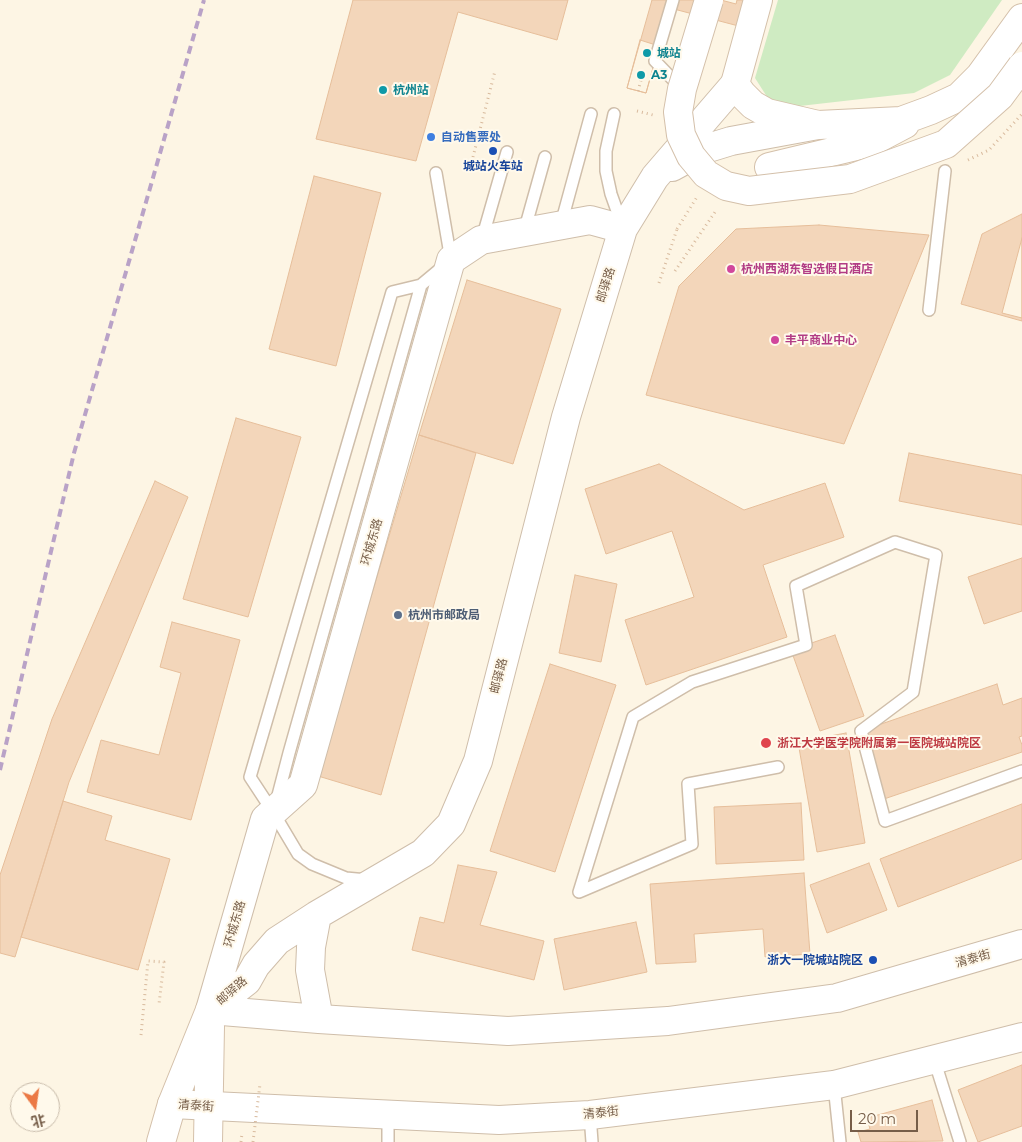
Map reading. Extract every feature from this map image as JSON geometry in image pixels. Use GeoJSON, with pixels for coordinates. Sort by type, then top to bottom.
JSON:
{"type":"FeatureCollection","features":[{"type":"Feature","properties":{"kind":"street"},"geometry":{"type":"LineString","coordinates":[[709,0],[682,89],[678,112],[681,135],[691,156],[706,174],[726,186],[749,191],[850,179],[946,144],[1000,96],[1022,66]]}},
{"type":"Feature","properties":{"kind":"street"},"geometry":{"type":"LineString","coordinates":[[758,0],[734,84],[753,105],[767,113],[818,125]]}},
{"type":"Feature","properties":{"kind":"street"},"geometry":{"type":"LineString","coordinates":[[769,167],[869,143],[959,97],[980,76],[1022,18]]}},
{"type":"Feature","properties":{"kind":"street","name":"邮驿路"},"geometry":{"type":"LineString","coordinates":[[210,1010],[247,981],[256,965],[277,941],[317,915],[423,853],[450,824],[478,761],[566,417],[623,229],[655,176],[734,84]]}},
{"type":"Feature","properties":{"kind":"street"},"geometry":{"type":"LineString","coordinates":[[655,176],[705,149],[732,141],[818,125],[901,121],[932,110]]}},
{"type":"Feature","properties":{"kind":"street"},"geometry":{"type":"LineString","coordinates":[[451,260],[481,240],[590,220],[623,229]]}},
{"type":"Feature","properties":{"kind":"street","name":"环城东路"},"geometry":{"type":"LineString","coordinates":[[161,1142],[172,1104],[210,1010],[265,819],[303,785],[451,260]]}},
{"type":"Feature","properties":{"kind":"street"},"geometry":{"type":"LineString","coordinates":[[317,915],[311,947],[310,970],[319,1019]]}},
{"type":"Feature","properties":{"kind":"street","name":"清泰街"},"geometry":{"type":"LineString","coordinates":[[210,1010],[508,1031],[668,1021],[837,998],[1022,944]]}},
{"type":"Feature","properties":{"kind":"street","name":"环城东路"},"geometry":{"type":"LineString","coordinates":[[208,1142],[210,1010]]}},
{"type":"Feature","properties":{"kind":"street","name":"清泰街"},"geometry":{"type":"LineString","coordinates":[[172,1104],[499,1120],[590,1115],[834,1085],[1022,1037]]}},
{"type":"Feature","properties":{"kind":"lane"},"geometry":{"type":"LineString","coordinates":[[673,0],[655,61],[682,89]]}},
{"type":"Feature","properties":{"kind":"lane"},"geometry":{"type":"LineString","coordinates":[[561,226],[591,114]]}},
{"type":"Feature","properties":{"kind":"lane"},"geometry":{"type":"LineString","coordinates":[[614,114],[606,151],[606,171],[611,194],[623,229]]}},
{"type":"Feature","properties":{"kind":"lane"},"geometry":{"type":"LineString","coordinates":[[481,240],[508,152]]}},
{"type":"Feature","properties":{"kind":"lane"},"geometry":{"type":"LineString","coordinates":[[524,233],[545,157]]}},
{"type":"Feature","properties":{"kind":"lane"},"geometry":{"type":"LineString","coordinates":[[929,310],[945,171]]}},
{"type":"Feature","properties":{"kind":"lane"},"geometry":{"type":"LineString","coordinates":[[376,881],[346,878],[312,864],[298,854],[250,778],[392,292],[421,285],[451,260],[436,173]]}},
{"type":"Feature","properties":{"kind":"lane","name":"环城东路"},"geometry":{"type":"LineString","coordinates":[[273,812],[288,753],[421,285]]}},
{"type":"Feature","properties":{"kind":"lane"},"geometry":{"type":"LineString","coordinates":[[778,767],[688,784],[692,844],[579,892],[633,717],[692,682],[806,645],[796,586],[895,542],[936,555],[913,692],[861,731],[885,821],[1022,771]]}},
{"type":"Feature","properties":{"kind":"lane"},"geometry":{"type":"LineString","coordinates":[[934,1059],[960,1142]]}},
{"type":"Feature","properties":{"kind":"lane"},"geometry":{"type":"LineString","coordinates":[[834,1085],[840,1142]]}},
{"type":"Feature","properties":{"kind":"lane"},"geometry":{"type":"LineString","coordinates":[[388,1115],[388,1142]]}},
{"type":"Feature","properties":{"kind":"lane"},"geometry":{"type":"LineString","coordinates":[[590,1115],[592,1142]]}},
{"type":"Feature","properties":{"kind":"path"},"geometry":{"type":"LineString","coordinates":[[473,157],[495,71]]}},
{"type":"Feature","properties":{"kind":"path"},"geometry":{"type":"LineString","coordinates":[[659,283],[677,228]]}},
{"type":"Feature","properties":{"kind":"path"},"geometry":{"type":"LineString","coordinates":[[141,1035],[148,961],[164,962],[158,1004]]}},
{"type":"Feature","properties":{"kind":"path"},"geometry":{"type":"LineString","coordinates":[[253,1142],[260,1084]]}},
{"type":"Feature","properties":{"kind":"path"},"geometry":{"type":"LineString","coordinates":[[241,1142],[242,1132]]}},
{"type":"Feature","properties":{"kind":"green space"},"geometry":{"type":"Polygon","coordinates":[[[778,0],[1002,0],[950,75],[914,93],[791,107],[771,103],[755,78],[778,0]]]}},
{"type":"Feature","properties":{"kind":"building","name":"杭州站"},"geometry":{"type":"Polygon","coordinates":[[[353,0],[568,0],[557,40],[458,12],[416,161],[316,139],[353,0]]]}},
{"type":"Feature","properties":{"kind":"building","name":"城站"},"geometry":{"type":"Polygon","coordinates":[[[652,0],[721,0],[736,4],[737,0],[758,0],[750,29],[670,8],[646,93],[627,88],[652,0]]]}},
{"type":"Feature","properties":{"kind":"building","name":"A3"},"geometry":{"type":"Polygon","coordinates":[[[640,40],[659,46],[646,93],[627,88],[640,40]]]}},
{"type":"Feature","properties":{"kind":"building"},"geometry":{"type":"Polygon","coordinates":[[[314,176],[381,193],[336,366],[269,349],[314,176]]]}},
{"type":"Feature","properties":{"kind":"building"},"geometry":{"type":"Polygon","coordinates":[[[1022,214],[1022,321],[961,304],[982,234],[1022,214]]]}},
{"type":"Feature","properties":{"kind":"building","name":"丰平商业中心"},"geometry":{"type":"Polygon","coordinates":[[[819,225],[929,235],[844,444],[646,395],[679,286],[736,229],[819,225]]]}},
{"type":"Feature","properties":{"kind":"building"},"geometry":{"type":"Polygon","coordinates":[[[1022,238],[1022,318],[1002,313],[1022,238]]]}},
{"type":"Feature","properties":{"kind":"building"},"geometry":{"type":"Polygon","coordinates":[[[467,280],[561,309],[513,464],[419,435],[467,280]]]}},
{"type":"Feature","properties":{"kind":"building"},"geometry":{"type":"Polygon","coordinates":[[[236,418],[301,437],[248,617],[183,599],[236,418]]]}},
{"type":"Feature","properties":{"kind":"building","name":"杭州市邮政局"},"geometry":{"type":"Polygon","coordinates":[[[419,435],[476,453],[381,795],[318,776],[419,435]]]}},
{"type":"Feature","properties":{"kind":"building"},"geometry":{"type":"Polygon","coordinates":[[[909,453],[1022,475],[1022,525],[899,501],[909,453]]]}},
{"type":"Feature","properties":{"kind":"building"},"geometry":{"type":"Polygon","coordinates":[[[659,464],[744,510],[825,483],[844,537],[763,565],[787,637],[646,685],[625,620],[694,597],[672,531],[606,554],[585,489],[659,464]]]}},
{"type":"Feature","properties":{"kind":"building"},"geometry":{"type":"Polygon","coordinates":[[[155,481],[188,497],[69,782],[15,957],[0,953],[0,875],[52,719],[155,481]]]}},
{"type":"Feature","properties":{"kind":"building"},"geometry":{"type":"Polygon","coordinates":[[[1022,558],[1022,611],[984,624],[968,577],[1022,558]]]}},
{"type":"Feature","properties":{"kind":"building"},"geometry":{"type":"Polygon","coordinates":[[[575,575],[617,584],[601,662],[559,653],[575,575]]]}},
{"type":"Feature","properties":{"kind":"building"},"geometry":{"type":"Polygon","coordinates":[[[172,622],[240,640],[191,820],[87,792],[101,740],[159,755],[181,673],[160,667],[172,622]]]}},
{"type":"Feature","properties":{"kind":"building"},"geometry":{"type":"Polygon","coordinates":[[[835,635],[864,716],[820,731],[791,650],[835,635]]]}},
{"type":"Feature","properties":{"kind":"building"},"geometry":{"type":"Polygon","coordinates":[[[550,664],[616,685],[555,872],[490,851],[550,664]]]}},
{"type":"Feature","properties":{"kind":"building"},"geometry":{"type":"Polygon","coordinates":[[[997,684],[1003,705],[1022,698],[1022,736],[1019,737],[1022,752],[884,799],[861,731],[997,684]]]}},
{"type":"Feature","properties":{"kind":"building"},"geometry":{"type":"Polygon","coordinates":[[[846,733],[865,843],[817,852],[798,742],[846,733]]]}},
{"type":"Feature","properties":{"kind":"building"},"geometry":{"type":"Polygon","coordinates":[[[63,801],[112,816],[105,840],[170,859],[138,970],[21,937],[63,801]]]}},
{"type":"Feature","properties":{"kind":"building"},"geometry":{"type":"Polygon","coordinates":[[[801,803],[804,860],[716,864],[714,807],[801,803]]]}},
{"type":"Feature","properties":{"kind":"building"},"geometry":{"type":"Polygon","coordinates":[[[1022,804],[1022,859],[898,907],[880,859],[1022,804]]]}},
{"type":"Feature","properties":{"kind":"building"},"geometry":{"type":"Polygon","coordinates":[[[869,863],[887,910],[827,933],[810,885],[869,863]]]}},
{"type":"Feature","properties":{"kind":"building"},"geometry":{"type":"Polygon","coordinates":[[[458,865],[497,872],[480,925],[544,941],[534,980],[412,950],[420,917],[444,923],[458,865]]]}},
{"type":"Feature","properties":{"kind":"building"},"geometry":{"type":"Polygon","coordinates":[[[804,873],[810,954],[765,957],[763,929],[694,934],[696,962],[656,964],[650,884],[804,873]]]}},
{"type":"Feature","properties":{"kind":"building"},"geometry":{"type":"Polygon","coordinates":[[[636,922],[647,972],[564,990],[554,939],[636,922]]]}},
{"type":"Feature","properties":{"kind":"building"},"geometry":{"type":"Polygon","coordinates":[[[1022,1065],[1022,1126],[978,1142],[958,1090],[1022,1065]]]}},
{"type":"Feature","properties":{"kind":"building"},"geometry":{"type":"Polygon","coordinates":[[[932,1100],[943,1141],[861,1142],[858,1132],[870,1129],[867,1118],[932,1100]]]}},
{"type":"Feature","properties":{"kind":"railway"},"geometry":{"type":"LineString","coordinates":[[0,770],[74,453],[204,0]]}},
{"type":"Feature","properties":{"kind":"place","name":"城站"},"geometry":{"type":"Point","coordinates":[647,53]}},
{"type":"Feature","properties":{"kind":"place","name":"A3"},"geometry":{"type":"Point","coordinates":[641,75]}},
{"type":"Feature","properties":{"kind":"place","name":"杭州站"},"geometry":{"type":"Point","coordinates":[383,90]}},
{"type":"Feature","properties":{"kind":"place","name":"自动售票处"},"geometry":{"type":"Point","coordinates":[431,137]}},
{"type":"Feature","properties":{"kind":"place","name":"城站火车站"},"geometry":{"type":"Point","coordinates":[493,151]}},
{"type":"Feature","properties":{"kind":"place","name":"杭州西湖东智选假日酒店"},"geometry":{"type":"Point","coordinates":[731,269]}},
{"type":"Feature","properties":{"kind":"place","name":"丰平商业中心"},"geometry":{"type":"Point","coordinates":[775,340]}},
{"type":"Feature","properties":{"kind":"place","name":"杭州市邮政局"},"geometry":{"type":"Point","coordinates":[398,615]}},
{"type":"Feature","properties":{"kind":"place","name":"浙江大学医学院附属第一医院城站院区"},"geometry":{"type":"Point","coordinates":[766,743]}},
{"type":"Feature","properties":{"kind":"place","name":"浙大一院城站院区"},"geometry":{"type":"Point","coordinates":[873,960]}}]}
